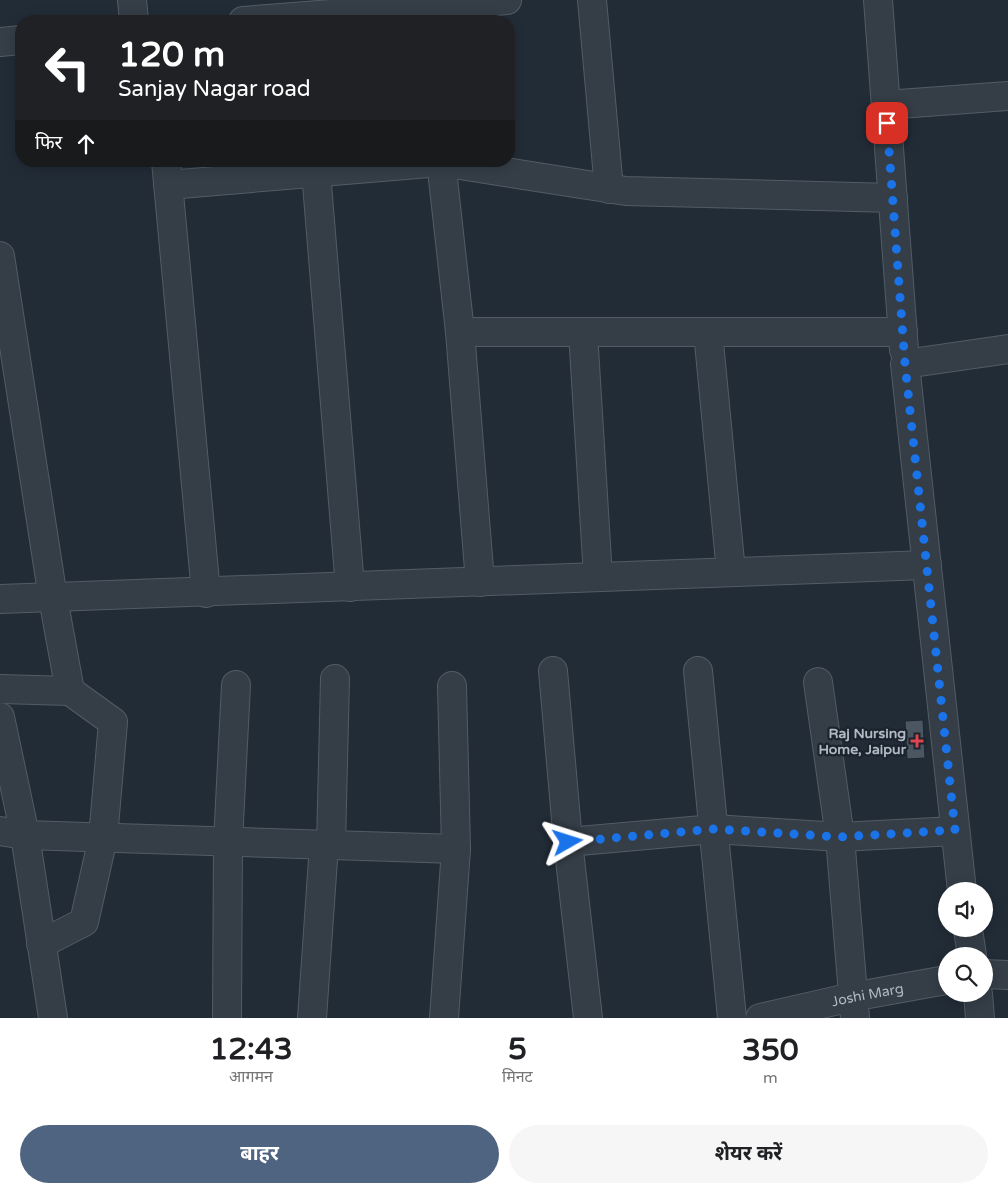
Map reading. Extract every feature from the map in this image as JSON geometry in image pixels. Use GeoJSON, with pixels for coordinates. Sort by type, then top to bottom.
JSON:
{"type":"FeatureCollection","features":[{"type":"Feature","properties":{"kind":"street"},"geometry":{"type":"LineString","coordinates":[[132,0],[133,15]]}},
{"type":"Feature","properties":{"kind":"street"},"geometry":{"type":"LineString","coordinates":[[265,15],[287,9],[426,14],[507,0]]}},
{"type":"Feature","properties":{"kind":"street"},"geometry":{"type":"LineString","coordinates":[[592,0],[609,189]]}},
{"type":"Feature","properties":{"kind":"street"},"geometry":{"type":"LineString","coordinates":[[878,0],[905,364],[961,882]]}},
{"type":"Feature","properties":{"kind":"street"},"geometry":{"type":"LineString","coordinates":[[0,42],[15,41]]}},
{"type":"Feature","properties":{"kind":"street"},"geometry":{"type":"LineString","coordinates":[[886,105],[1008,96]]}},
{"type":"Feature","properties":{"kind":"street"},"geometry":{"type":"LineString","coordinates":[[206,593],[167,173],[316,172],[373,167]]}},
{"type":"Feature","properties":{"kind":"street"},"geometry":{"type":"LineString","coordinates":[[442,167],[460,332],[480,582]]}},
{"type":"Feature","properties":{"kind":"street"},"geometry":{"type":"LineString","coordinates":[[477,167],[626,191],[893,198]]}},
{"type":"Feature","properties":{"kind":"street"},"geometry":{"type":"LineString","coordinates":[[316,172],[350,587]]}},
{"type":"Feature","properties":{"kind":"street"},"geometry":{"type":"LineString","coordinates":[[0,256],[53,598],[70,691]]}},
{"type":"Feature","properties":{"kind":"street"},"geometry":{"type":"LineString","coordinates":[[460,332],[903,332]]}},
{"type":"Feature","properties":{"kind":"street"},"geometry":{"type":"LineString","coordinates":[[583,332],[598,577]]}},
{"type":"Feature","properties":{"kind":"street"},"geometry":{"type":"LineString","coordinates":[[708,332],[731,572]]}},
{"type":"Feature","properties":{"kind":"street"},"geometry":{"type":"LineString","coordinates":[[905,364],[1008,349]]}},
{"type":"Feature","properties":{"kind":"street"},"geometry":{"type":"LineString","coordinates":[[0,599],[206,593],[927,565]]}},
{"type":"Feature","properties":{"kind":"street"},"geometry":{"type":"LineString","coordinates":[[553,671],[568,842],[588,1018]]}},
{"type":"Feature","properties":{"kind":"street"},"geometry":{"type":"LineString","coordinates":[[698,671],[732,1018]]}},
{"type":"Feature","properties":{"kind":"street"},"geometry":{"type":"LineString","coordinates":[[312,1018],[328,845],[335,679]]}},
{"type":"Feature","properties":{"kind":"street"},"geometry":{"type":"LineString","coordinates":[[818,682],[840,837],[854,1008]]}},
{"type":"Feature","properties":{"kind":"street"},"geometry":{"type":"LineString","coordinates":[[227,1018],[228,842],[236,685]]}},
{"type":"Feature","properties":{"kind":"street"},"geometry":{"type":"LineString","coordinates":[[444,1018],[456,849],[452,686]]}},
{"type":"Feature","properties":{"kind":"street"},"geometry":{"type":"LineString","coordinates":[[0,689],[70,691],[113,722],[103,838],[84,922],[41,944]]}},
{"type":"Feature","properties":{"kind":"street"},"geometry":{"type":"LineString","coordinates":[[0,717],[12,833],[41,944],[53,1018]]}},
{"type":"Feature","properties":{"kind":"street"},"geometry":{"type":"LineString","coordinates":[[568,842],[714,829],[840,837],[955,830]]}},
{"type":"Feature","properties":{"kind":"street"},"geometry":{"type":"LineString","coordinates":[[12,833],[103,838],[456,849]]}},
{"type":"Feature","properties":{"kind":"street"},"geometry":{"type":"LineString","coordinates":[[993,974],[1008,975]]}},
{"type":"Feature","properties":{"kind":"street","name":"Joshi Marg"},"geometry":{"type":"LineString","coordinates":[[760,1018],[854,1008],[938,982]]}},
{"type":"Feature","properties":{"kind":"street"},"geometry":{"type":"LineString","coordinates":[[979,1002],[980,1018]]}},
{"type":"Feature","properties":{"kind":"building"},"geometry":{"type":"Polygon","coordinates":[[[923,720],[925,758],[907,759],[905,721],[923,720]]]}},
{"type":"Feature","properties":{"kind":"place","name":"Raj Nursing Home, Jaipur"},"geometry":{"type":"Point","coordinates":[917,741]}},
{"type":"Feature","properties":{"kind":"route"},"geometry":{"type":"LineString","coordinates":[[568,842],[714,829],[840,837],[955,830],[905,364],[887,123]]}}]}
